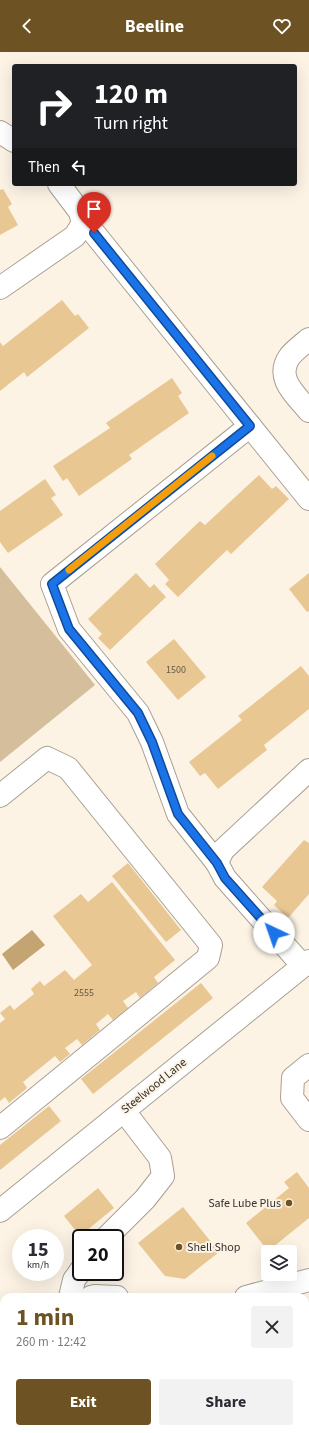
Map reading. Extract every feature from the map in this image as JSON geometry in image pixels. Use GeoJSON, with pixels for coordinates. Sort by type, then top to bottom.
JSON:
{"type":"FeatureCollection","features":[{"type":"Feature","properties":{"kind":"street"},"geometry":{"type":"LineString","coordinates":[[0,132],[12,140]]}},
{"type":"Feature","properties":{"kind":"street"},"geometry":{"type":"LineString","coordinates":[[60,186],[80,212],[83,223],[94,233],[309,499]]}},
{"type":"Feature","properties":{"kind":"street"},"geometry":{"type":"LineString","coordinates":[[0,288],[75,236],[83,223]]}},
{"type":"Feature","properties":{"kind":"street"},"geometry":{"type":"LineString","coordinates":[[309,339],[290,356],[284,370],[286,382],[309,412]]}},
{"type":"Feature","properties":{"kind":"street"},"geometry":{"type":"LineString","coordinates":[[250,426],[52,584],[69,629],[138,713],[152,742],[178,814],[217,863],[225,878],[306,964]]}},
{"type":"Feature","properties":{"kind":"street"},"geometry":{"type":"LineString","coordinates":[[0,796],[47,758],[68,768],[211,945],[208,958],[0,1128]]}},
{"type":"Feature","properties":{"kind":"street"},"geometry":{"type":"LineString","coordinates":[[217,863],[223,850],[309,770]]}},
{"type":"Feature","properties":{"kind":"street","name":"Steelwood Lane"},"geometry":{"type":"LineString","coordinates":[[0,1211],[306,964]]}},
{"type":"Feature","properties":{"kind":"street"},"geometry":{"type":"LineString","coordinates":[[309,1065],[293,1078],[292,1098],[309,1120]]}},
{"type":"Feature","properties":{"kind":"street"},"geometry":{"type":"LineString","coordinates":[[115,1229],[145,1199],[163,1176],[160,1158],[124,1110]]}},
{"type":"Feature","properties":{"kind":"street"},"geometry":{"type":"LineString","coordinates":[[261,1293],[309,1280]]}},
{"type":"Feature","properties":{"kind":"street"},"geometry":{"type":"LineString","coordinates":[[71,1293],[74,1281]]}},
{"type":"Feature","properties":{"kind":"shaded area"},"geometry":{"type":"Polygon","coordinates":[[[0,567],[95,685],[0,762],[0,567]]]}},
{"type":"Feature","properties":{"kind":"shaded area"},"geometry":{"type":"Polygon","coordinates":[[[32,930],[45,945],[13,970],[2,954],[32,930]]]}},
{"type":"Feature","properties":{"kind":"building"},"geometry":{"type":"Polygon","coordinates":[[[3,189],[12,204],[8,207],[18,225],[0,235],[0,190],[3,189]]]}},
{"type":"Feature","properties":{"kind":"building"},"geometry":{"type":"Polygon","coordinates":[[[62,300],[75,316],[78,314],[89,328],[27,377],[24,372],[0,391],[0,342],[3,346],[62,300]]]}},
{"type":"Feature","properties":{"kind":"building"},"geometry":{"type":"Polygon","coordinates":[[[172,378],[182,393],[178,396],[189,413],[129,455],[132,459],[79,496],[67,478],[63,481],[53,466],[110,428],[106,423],[172,378]]]}},
{"type":"Feature","properties":{"kind":"building"},"geometry":{"type":"Polygon","coordinates":[[[259,475],[272,489],[276,486],[289,499],[231,554],[227,550],[178,597],[165,584],[169,580],[155,564],[200,521],[205,525],[259,475]]]}},
{"type":"Feature","properties":{"kind":"building"},"geometry":{"type":"Polygon","coordinates":[[[45,479],[56,495],[51,498],[63,515],[8,553],[0,542],[0,511],[45,479]]]}},
{"type":"Feature","properties":{"kind":"building"},"geometry":{"type":"Polygon","coordinates":[[[136,573],[150,588],[154,584],[166,597],[110,650],[98,638],[102,634],[88,619],[136,573]]]}},
{"type":"Feature","properties":{"kind":"building"},"geometry":{"type":"Polygon","coordinates":[[[309,573],[309,611],[307,612],[289,589],[309,573]]]}},
{"type":"Feature","properties":{"kind":"building"},"geometry":{"type":"Polygon","coordinates":[[[174,639],[206,677],[178,700],[146,662],[174,639]]]}},
{"type":"Feature","properties":{"kind":"building"},"geometry":{"type":"Polygon","coordinates":[[[301,666],[309,676],[309,709],[264,745],[267,750],[218,789],[205,773],[200,776],[189,762],[242,720],[238,716],[301,666]]]}},
{"type":"Feature","properties":{"kind":"building"},"geometry":{"type":"Polygon","coordinates":[[[304,840],[309,843],[309,894],[288,918],[274,905],[277,901],[262,887],[304,840]]]}},
{"type":"Feature","properties":{"kind":"building"},"geometry":{"type":"Polygon","coordinates":[[[128,863],[181,930],[166,942],[112,876],[128,863]]]}},
{"type":"Feature","properties":{"kind":"building"},"geometry":{"type":"Polygon","coordinates":[[[112,882],[175,960],[154,977],[158,983],[140,998],[136,992],[123,1001],[128,1008],[113,1020],[108,1014],[96,1024],[100,1030],[82,1045],[77,1039],[65,1048],[70,1054],[60,1062],[55,1056],[23,1082],[27,1088],[9,1103],[5,1097],[0,1101],[0,1023],[5,1019],[0,1013],[10,1005],[14,1010],[34,994],[31,989],[40,981],[44,986],[65,970],[74,980],[92,965],[53,916],[81,894],[88,902],[112,882]]]}},
{"type":"Feature","properties":{"kind":"building"},"geometry":{"type":"Polygon","coordinates":[[[201,983],[213,998],[93,1094],[81,1079],[201,983]]]}},
{"type":"Feature","properties":{"kind":"building"},"geometry":{"type":"Polygon","coordinates":[[[49,1106],[61,1121],[0,1170],[0,1145],[49,1106]]]}},
{"type":"Feature","properties":{"kind":"building","name":"Safe Lube Plus"},"geometry":{"type":"Polygon","coordinates":[[[297,1172],[309,1188],[309,1218],[275,1245],[263,1245],[246,1223],[289,1188],[284,1182],[297,1172]]]}},
{"type":"Feature","properties":{"kind":"building"},"geometry":{"type":"Polygon","coordinates":[[[98,1188],[114,1208],[88,1229],[74,1229],[64,1216],[98,1188]]]}},
{"type":"Feature","properties":{"kind":"building","name":"Shell Shop"},"geometry":{"type":"Polygon","coordinates":[[[183,1207],[219,1252],[185,1279],[165,1276],[138,1243],[183,1207]]]}},
{"type":"Feature","properties":{"kind":"slow traffic"},"geometry":{"type":"LineString","coordinates":[[69,570],[212,456]]}},
{"type":"Feature","properties":{"kind":"place","name":"Safe Lube Plus"},"geometry":{"type":"Point","coordinates":[289,1203]}},
{"type":"Feature","properties":{"kind":"place","name":"Shell Shop"},"geometry":{"type":"Point","coordinates":[179,1247]}},
{"type":"Feature","properties":{"kind":"route"},"geometry":{"type":"LineString","coordinates":[[94,233],[250,426],[52,584],[69,629],[138,713],[152,742],[178,814],[217,863],[225,878],[274,933]]}}]}
